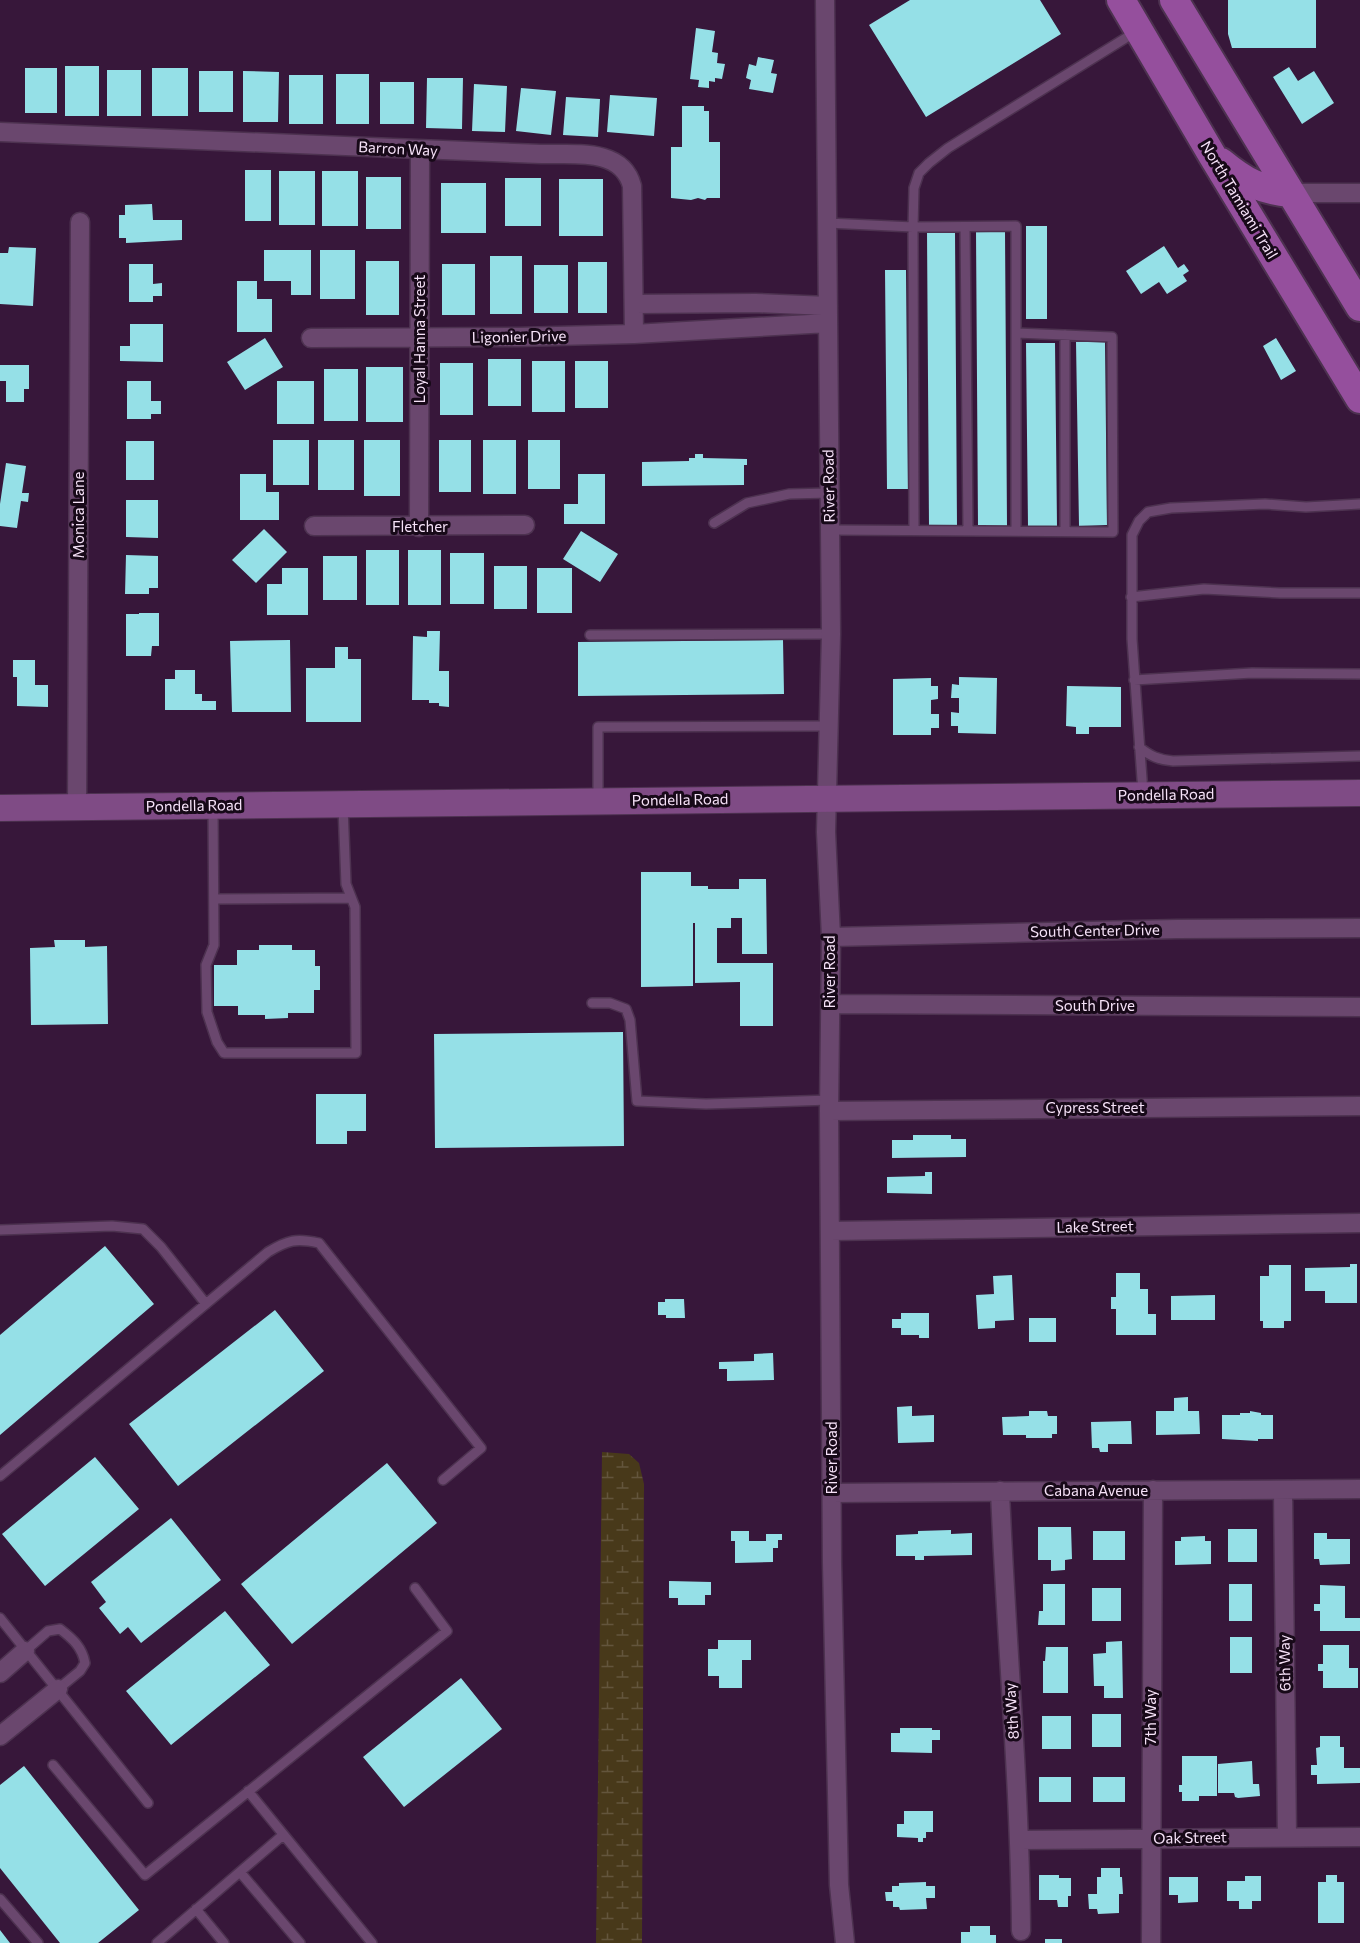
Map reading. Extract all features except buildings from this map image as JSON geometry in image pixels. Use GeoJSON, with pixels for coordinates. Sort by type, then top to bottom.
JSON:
{"type":"FeatureCollection","features":[{"type":"Feature","properties":{"kind":"main road","name":"North Tamiami Trail"},"geometry":{"type":"LineString","coordinates":[[1121,0],[1212,156],[1360,399]]}},
{"type":"Feature","properties":{"kind":"main road"},"geometry":{"type":"LineString","coordinates":[[1174,0],[1360,307]]}},
{"type":"Feature","properties":{"kind":"main road"},"geometry":{"type":"LineString","coordinates":[[1212,156],[1251,184],[1269,191],[1290,193]]}},
{"type":"Feature","properties":{"kind":"main road","name":"Pondella Road"},"geometry":{"type":"LineString","coordinates":[[0,808],[1360,793]]}},
{"type":"Feature","properties":{"kind":"street","name":"River Road"},"geometry":{"type":"LineString","coordinates":[[825,0],[831,634],[826,832],[831,937],[832,1493],[839,1885],[845,1943]]}},
{"type":"Feature","properties":{"kind":"street","name":"Barron Way"},"geometry":{"type":"LineString","coordinates":[[0,132],[297,143],[603,157],[614,160],[629,174],[632,186],[634,334]]}},
{"type":"Feature","properties":{"kind":"street","name":"Loyal Hanna Street"},"geometry":{"type":"LineString","coordinates":[[419,527],[420,150]]}},
{"type":"Feature","properties":{"kind":"street"},"geometry":{"type":"LineString","coordinates":[[1290,193],[1360,193]]}},
{"type":"Feature","properties":{"kind":"street","name":"Monica Lane"},"geometry":{"type":"LineString","coordinates":[[77,807],[80,222]]}},
{"type":"Feature","properties":{"kind":"street"},"geometry":{"type":"LineString","coordinates":[[725,303],[727,329]]}},
{"type":"Feature","properties":{"kind":"street"},"geometry":{"type":"LineString","coordinates":[[635,304],[725,303],[828,315]]}},
{"type":"Feature","properties":{"kind":"street","name":"Ligonier Drive"},"geometry":{"type":"LineString","coordinates":[[311,338],[634,334],[727,329],[828,315]]}},
{"type":"Feature","properties":{"kind":"street","name":"Fletcher"},"geometry":{"type":"LineString","coordinates":[[314,526],[525,525]]}},
{"type":"Feature","properties":{"kind":"street","name":"South Center Drive"},"geometry":{"type":"LineString","coordinates":[[831,937],[1178,929],[1360,928]]}},
{"type":"Feature","properties":{"kind":"street","name":"South Drive"},"geometry":{"type":"LineString","coordinates":[[831,1004],[1360,1007]]}},
{"type":"Feature","properties":{"kind":"street","name":"Cypress Street"},"geometry":{"type":"LineString","coordinates":[[830,1105],[1360,1106]]}},
{"type":"Feature","properties":{"kind":"street","name":"Lake Street"},"geometry":{"type":"LineString","coordinates":[[830,1231],[1360,1223]]}},
{"type":"Feature","properties":{"kind":"street","name":"Cabana Avenue"},"geometry":{"type":"LineString","coordinates":[[832,1493],[1360,1489]]}},
{"type":"Feature","properties":{"kind":"street","name":"7th Way"},"geometry":{"type":"LineString","coordinates":[[1151,1943],[1153,1490]]}},
{"type":"Feature","properties":{"kind":"street","name":"6th Way"},"geometry":{"type":"LineString","coordinates":[[1283,1490],[1287,1837]]}},
{"type":"Feature","properties":{"kind":"street","name":"8th Way"},"geometry":{"type":"LineString","coordinates":[[1000,1491],[1020,1840],[1021,1931]]}},
{"type":"Feature","properties":{"kind":"street"},"geometry":{"type":"LineString","coordinates":[[0,1673],[25,1651]]}},
{"type":"Feature","properties":{"kind":"street"},"geometry":{"type":"LineString","coordinates":[[0,1736],[58,1689]]}},
{"type":"Feature","properties":{"kind":"street","name":"Oak Street"},"geometry":{"type":"LineString","coordinates":[[1020,1840],[1360,1837]]}},
{"type":"Feature","properties":{"kind":"lane"},"geometry":{"type":"LineString","coordinates":[[914,529],[913,227],[914,188],[919,173],[948,148],[1139,30]]}},
{"type":"Feature","properties":{"kind":"lane"},"geometry":{"type":"LineString","coordinates":[[827,223],[913,227],[1016,226],[1016,531]]}},
{"type":"Feature","properties":{"kind":"lane"},"geometry":{"type":"LineString","coordinates":[[965,227],[968,530]]}},
{"type":"Feature","properties":{"kind":"lane"},"geometry":{"type":"LineString","coordinates":[[830,530],[1113,532],[1112,337],[1016,333]]}},
{"type":"Feature","properties":{"kind":"lane"},"geometry":{"type":"LineString","coordinates":[[1065,335],[1065,531]]}},
{"type":"Feature","properties":{"kind":"lane"},"geometry":{"type":"LineString","coordinates":[[714,523],[747,503],[789,494],[829,493]]}},
{"type":"Feature","properties":{"kind":"lane"},"geometry":{"type":"LineString","coordinates":[[1143,795],[1134,680],[1131,597],[1132,535],[1139,521],[1148,512],[1171,508],[1253,504],[1306,507],[1360,504]]}},
{"type":"Feature","properties":{"kind":"lane"},"geometry":{"type":"LineString","coordinates":[[1131,597],[1204,589],[1280,593],[1360,593]]}},
{"type":"Feature","properties":{"kind":"lane"},"geometry":{"type":"LineString","coordinates":[[590,635],[831,634]]}},
{"type":"Feature","properties":{"kind":"lane"},"geometry":{"type":"LineString","coordinates":[[1134,680],[1251,674],[1360,674]]}},
{"type":"Feature","properties":{"kind":"lane"},"geometry":{"type":"LineString","coordinates":[[598,801],[598,727],[829,726]]}},
{"type":"Feature","properties":{"kind":"lane"},"geometry":{"type":"LineString","coordinates":[[1139,747],[1148,755],[1160,760],[1173,761],[1360,756]]}},
{"type":"Feature","properties":{"kind":"lane"},"geometry":{"type":"LineString","coordinates":[[213,806],[214,945],[206,965],[207,1012],[217,1042],[224,1053],[356,1053],[355,907],[346,884],[343,804]]}},
{"type":"Feature","properties":{"kind":"lane"},"geometry":{"type":"LineString","coordinates":[[214,899],[351,898]]}},
{"type":"Feature","properties":{"kind":"lane"},"geometry":{"type":"LineString","coordinates":[[592,1003],[610,1003],[626,1009],[630,1020],[637,1101],[830,1105]]}},
{"type":"Feature","properties":{"kind":"lane"},"geometry":{"type":"LineString","coordinates":[[0,1230],[112,1226],[143,1229],[161,1247],[206,1304]]}},
{"type":"Feature","properties":{"kind":"lane"},"geometry":{"type":"LineString","coordinates":[[0,1476],[268,1252],[284,1242],[301,1239],[319,1243],[481,1448],[443,1480]]}},
{"type":"Feature","properties":{"kind":"lane"},"geometry":{"type":"LineString","coordinates":[[53,1765],[144,1875],[447,1631],[415,1588]]}},
{"type":"Feature","properties":{"kind":"lane"},"geometry":{"type":"LineString","coordinates":[[0,1618],[148,1803]]}},
{"type":"Feature","properties":{"kind":"lane"},"geometry":{"type":"LineString","coordinates":[[25,1651],[48,1631],[60,1629],[74,1640],[83,1651],[85,1663],[80,1671],[58,1689]]}},
{"type":"Feature","properties":{"kind":"lane"},"geometry":{"type":"LineString","coordinates":[[248,1791],[372,1943]]}},
{"type":"Feature","properties":{"kind":"lane"},"geometry":{"type":"LineString","coordinates":[[157,1943],[283,1835]]}},
{"type":"Feature","properties":{"kind":"lane"},"geometry":{"type":"LineString","coordinates":[[240,1872],[300,1943]]}},
{"type":"Feature","properties":{"kind":"lane"},"geometry":{"type":"LineString","coordinates":[[0,1899],[38,1943]]}},
{"type":"Feature","properties":{"kind":"lane"},"geometry":{"type":"LineString","coordinates":[[196,1909],[224,1943]]}},
{"type":"Feature","properties":{"kind":"green space"},"geometry":{"type":"Polygon","coordinates":[[[602,1452],[629,1454],[639,1463],[644,1484],[642,1943],[596,1943],[602,1452]]]}}]}
